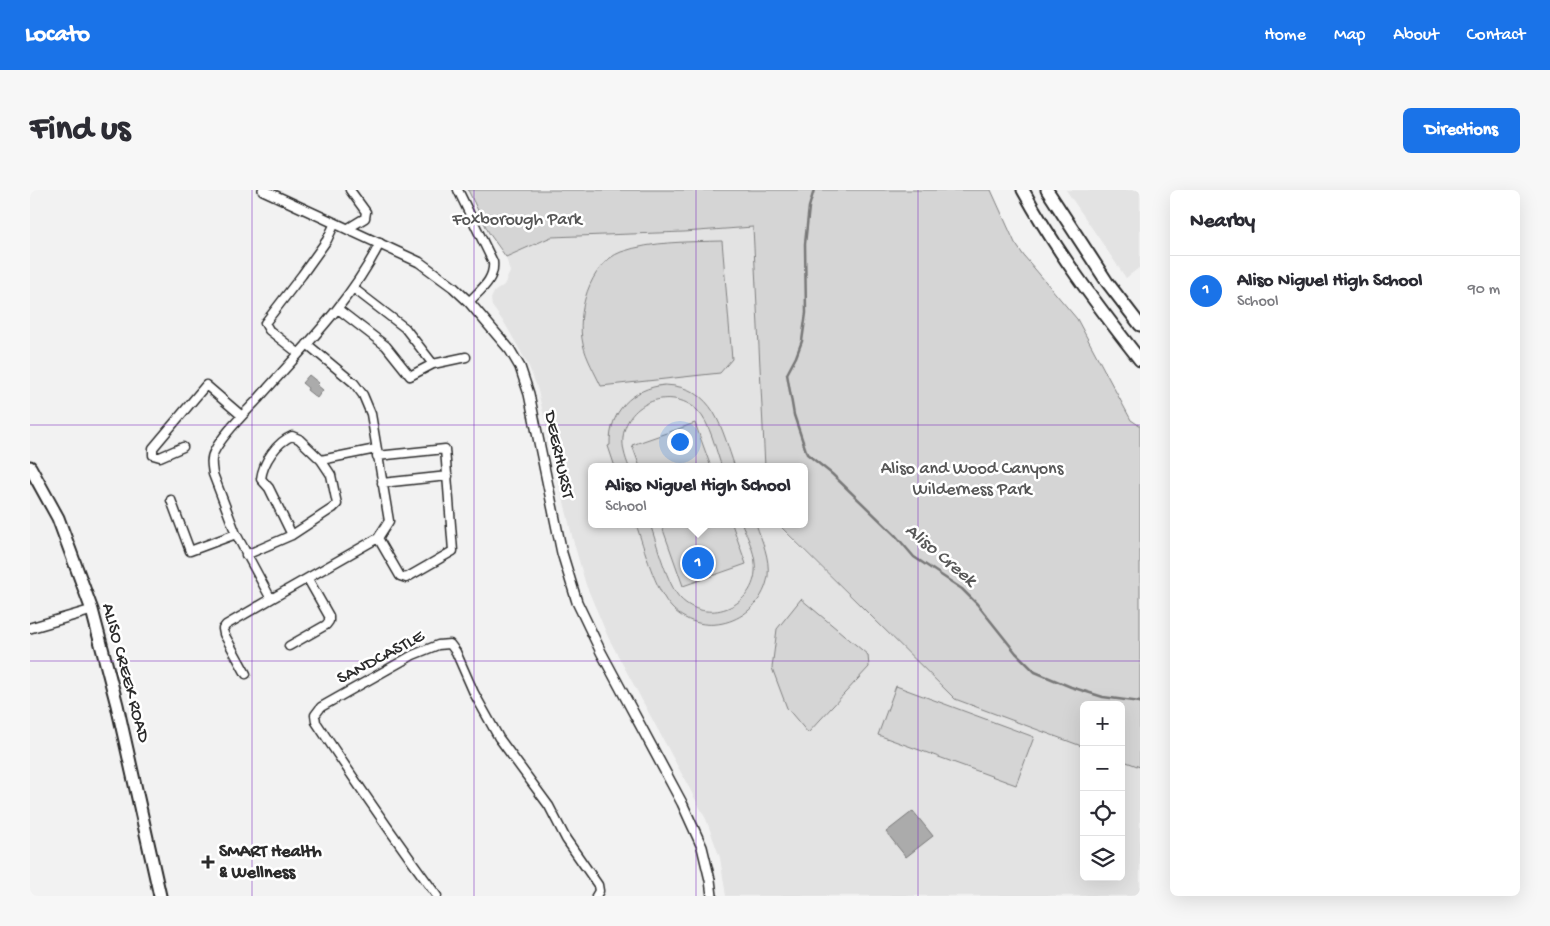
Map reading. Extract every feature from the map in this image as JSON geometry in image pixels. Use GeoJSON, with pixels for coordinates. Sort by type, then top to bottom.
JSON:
{"type":"FeatureCollection","features":[{"type":"Feature","properties":{"kind":"main road"},"geometry":{"type":"LineString","coordinates":[[1023,190],[1062,256],[1090,296],[1140,360]]}},
{"type":"Feature","properties":{"kind":"main road"},"geometry":{"type":"LineString","coordinates":[[1047,190],[1108,282],[1140,325]]}},
{"type":"Feature","properties":{"kind":"main road","name":"ALISO CREEK ROAD"},"geometry":{"type":"LineString","coordinates":[[30,467],[58,518],[92,610],[117,705],[160,896]]}},
{"type":"Feature","properties":{"kind":"street","name":"DEERHURST"},"geometry":{"type":"LineString","coordinates":[[263,190],[419,262],[453,287],[469,302],[510,350],[520,367],[529,394],[562,553],[574,594],[601,652],[682,803],[702,847],[712,896]]}},
{"type":"Feature","properties":{"kind":"street"},"geometry":{"type":"LineString","coordinates":[[347,229],[365,218],[366,212],[350,190]]}},
{"type":"Feature","properties":{"kind":"street"},"geometry":{"type":"LineString","coordinates":[[458,190],[493,262],[494,271],[490,280],[469,302]]}},
{"type":"Feature","properties":{"kind":"street"},"geometry":{"type":"LineString","coordinates":[[298,353],[269,330],[265,323],[302,276],[327,240],[335,223]]}},
{"type":"Feature","properties":{"kind":"street"},"geometry":{"type":"LineString","coordinates":[[271,599],[236,534],[211,464],[213,454],[218,444],[242,416],[338,309],[368,268],[380,243]]}},
{"type":"Feature","properties":{"kind":"street"},"geometry":{"type":"LineString","coordinates":[[354,288],[405,328],[433,364]]}},
{"type":"Feature","properties":{"kind":"street"},"geometry":{"type":"LineString","coordinates":[[338,309],[386,346],[410,376],[433,364],[466,357]]}},
{"type":"Feature","properties":{"kind":"street"},"geometry":{"type":"LineString","coordinates":[[246,674],[224,634],[223,629],[226,625],[378,538],[389,521],[371,414],[363,395],[354,384],[308,344]]}},
{"type":"Feature","properties":{"kind":"street"},"geometry":{"type":"LineString","coordinates":[[184,447],[160,457],[153,455],[153,448],[206,385],[242,416]]}},
{"type":"Feature","properties":{"kind":"street"},"geometry":{"type":"LineString","coordinates":[[246,555],[292,535],[337,504],[331,475],[321,460],[299,439],[292,436],[284,440],[267,461],[262,472],[262,479],[270,488],[292,535]]}},
{"type":"Feature","properties":{"kind":"street"},"geometry":{"type":"LineString","coordinates":[[321,460],[377,452],[445,448],[453,551],[406,578],[400,576],[378,538]]}},
{"type":"Feature","properties":{"kind":"street"},"geometry":{"type":"LineString","coordinates":[[382,483],[448,476]]}},
{"type":"Feature","properties":{"kind":"street"},"geometry":{"type":"LineString","coordinates":[[171,500],[190,551],[236,534]]}},
{"type":"Feature","properties":{"kind":"street"},"geometry":{"type":"LineString","coordinates":[[289,646],[326,625],[329,621],[329,616],[308,579]]}},
{"type":"Feature","properties":{"kind":"street"},"geometry":{"type":"LineString","coordinates":[[30,628],[92,610]]}},
{"type":"Feature","properties":{"kind":"street","name":"SANDCASTLE"},"geometry":{"type":"LineString","coordinates":[[437,896],[343,763],[316,722],[315,714],[321,707],[413,655],[438,645],[450,644],[456,652],[474,693],[499,738],[549,806],[566,839],[598,885],[600,891],[596,896]]}},
{"type":"Feature","properties":{"kind":"shaded area"},"geometry":{"type":"Polygon","coordinates":[[[1066,190],[1140,190],[1140,267],[1126,278],[1066,190]]]}},
{"type":"Feature","properties":{"kind":"shaded area"},"geometry":{"type":"Polygon","coordinates":[[[753,227],[768,463],[588,463],[588,528],[780,528],[956,698],[1080,744],[1080,881],[1125,881],[1125,761],[1140,767],[1140,896],[726,896],[720,858],[706,819],[608,637],[586,585],[573,540],[537,387],[516,343],[492,306],[491,299],[494,292],[504,285],[510,272],[506,257],[551,237],[684,232],[753,227]]]}},
{"type":"Feature","properties":{"kind":"shaded area"},"geometry":{"type":"Polygon","coordinates":[[[309,375],[319,383],[317,385],[323,390],[317,398],[302,383],[309,375]]]}},
{"type":"Feature","properties":{"kind":"shaded area"},"geometry":{"type":"Polygon","coordinates":[[[913,811],[933,836],[906,857],[886,832],[913,811]]]}},
{"type":"Feature","properties":{"kind":"green space","name":"Aliso and Wood Canyons Wilderness Park"},"geometry":{"type":"Polygon","coordinates":[[[468,190],[991,190],[1015,243],[1077,319],[1131,420],[1140,426],[1140,767],[1125,761],[1125,701],[1080,701],[1080,746],[955,699],[782,528],[808,528],[808,463],[765,463],[753,227],[684,232],[551,237],[506,257],[489,233],[468,190]]]}},
{"type":"Feature","properties":{"kind":"green space"},"geometry":{"type":"Polygon","coordinates":[[[722,241],[732,359],[720,373],[601,386],[586,355],[581,332],[581,319],[587,291],[601,267],[610,258],[633,248],[671,243],[722,241]]]}},
{"type":"Feature","properties":{"kind":"green space"},"geometry":{"type":"Polygon","coordinates":[[[665,385],[682,387],[695,393],[705,402],[714,412],[720,424],[734,463],[721,463],[706,422],[697,410],[687,403],[675,399],[663,399],[652,401],[641,407],[633,415],[626,425],[623,437],[624,452],[628,463],[614,463],[608,446],[610,445],[611,433],[618,412],[633,397],[653,387],[665,385]]]}},
{"type":"Feature","properties":{"kind":"green space"},"geometry":{"type":"Polygon","coordinates":[[[695,423],[710,463],[639,463],[632,445],[695,423]]]}},
{"type":"Feature","properties":{"kind":"green space"},"geometry":{"type":"Polygon","coordinates":[[[637,528],[651,528],[667,574],[675,592],[680,598],[691,606],[702,610],[726,609],[746,595],[752,585],[755,560],[744,528],[757,528],[768,563],[768,576],[763,592],[755,605],[743,615],[715,624],[700,623],[685,618],[672,608],[660,591],[637,528]]]}},
{"type":"Feature","properties":{"kind":"green space"},"geometry":{"type":"Polygon","coordinates":[[[662,528],[733,528],[746,564],[683,586],[662,528]]]}},
{"type":"Feature","properties":{"kind":"green space"},"geometry":{"type":"Polygon","coordinates":[[[801,599],[868,655],[869,667],[808,733],[787,708],[772,668],[777,629],[801,599]]]}},
{"type":"Feature","properties":{"kind":"green space"},"geometry":{"type":"Polygon","coordinates":[[[896,686],[1034,737],[1016,785],[878,735],[896,686]]]}},
{"type":"Feature","properties":{"kind":"waterway","name":"Aliso Creek"},"geometry":{"type":"LineString","coordinates":[[814,190],[809,207],[805,244],[806,313],[802,341],[787,374],[794,415],[807,454],[832,474],[896,536],[914,557],[962,589],[977,604],[1016,653],[1035,672],[1071,687],[1103,697],[1140,702]]}},
{"type":"Feature","properties":{"kind":"place","name":"Aliso Niguel High School"},"geometry":{"type":"Point","coordinates":[698,563]}},
{"type":"Feature","properties":{"kind":"place","name":"SMART Health & Wellness"},"geometry":{"type":"Point","coordinates":[208,862]}},
{"type":"Feature","properties":{"kind":"park label","name":"Foxborough Park"},"geometry":{"type":"Point","coordinates":[517,220]}}]}
